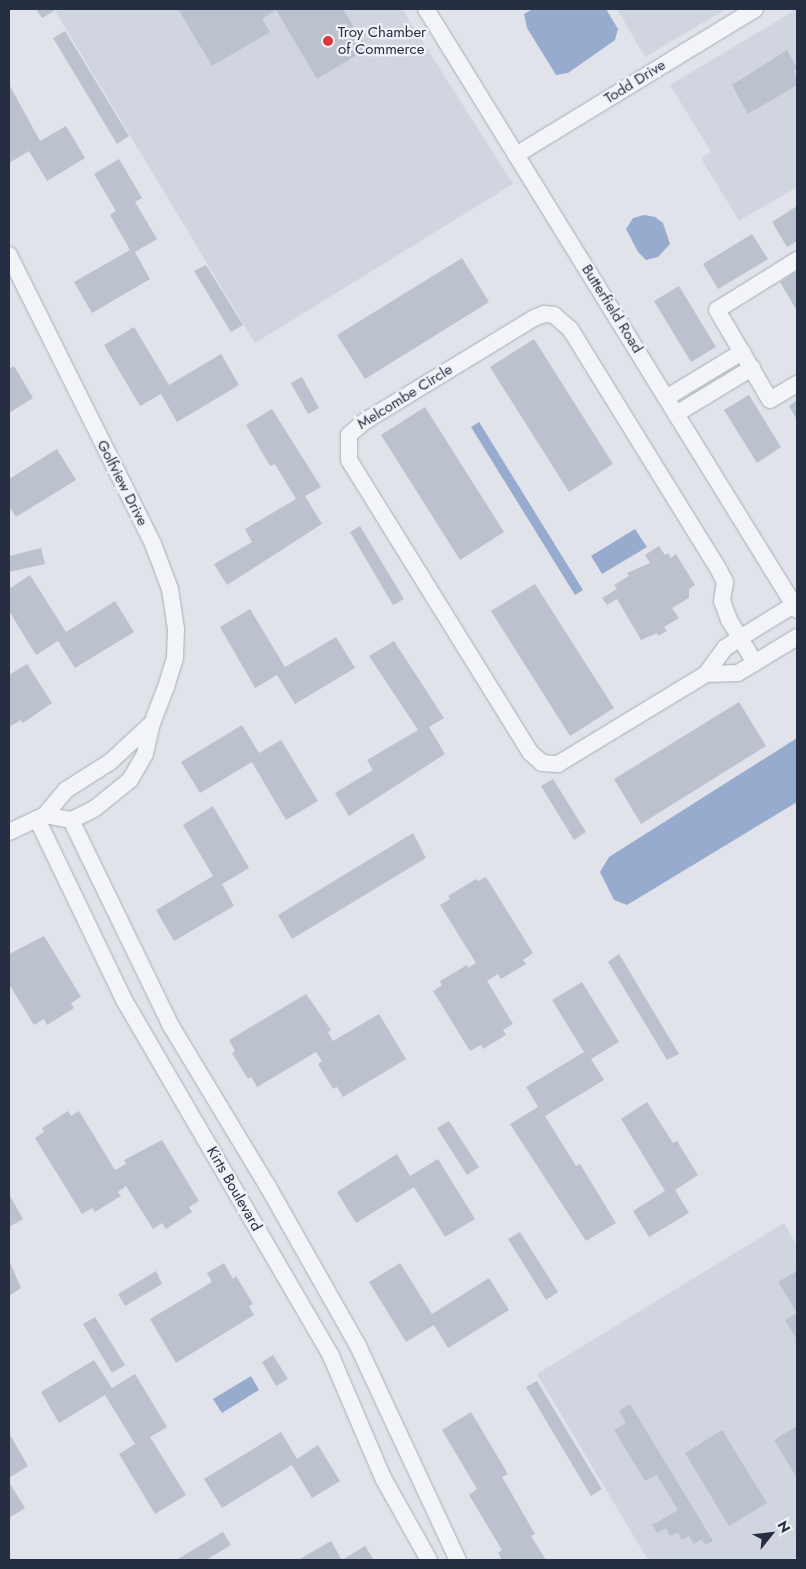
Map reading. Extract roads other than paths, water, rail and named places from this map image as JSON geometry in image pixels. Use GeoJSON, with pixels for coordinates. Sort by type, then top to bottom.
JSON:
{"type":"FeatureCollection","features":[{"type":"Feature","properties":{"kind":"street","name":"Butterfield Road"},"geometry":{"type":"LineString","coordinates":[[426,9],[796,606]]}},
{"type":"Feature","properties":{"kind":"street","name":"Todd Drive"},"geometry":{"type":"LineString","coordinates":[[516,155],[755,9]]}},
{"type":"Feature","properties":{"kind":"street","name":"Golfview Drive"},"geometry":{"type":"LineString","coordinates":[[9,255],[153,544],[170,589],[176,621],[175,658],[152,723],[144,754],[130,780],[106,801],[71,820]]}},
{"type":"Feature","properties":{"kind":"street"},"geometry":{"type":"LineString","coordinates":[[797,260],[717,310],[770,400],[797,384]]}},
{"type":"Feature","properties":{"kind":"street","name":"Melcombe Circle"},"geometry":{"type":"LineString","coordinates":[[755,663],[740,638],[722,601],[725,582],[719,570],[570,329],[554,316],[544,314],[534,318],[365,421],[349,435],[350,460],[531,753],[542,763],[558,764],[706,674],[725,648],[740,638],[796,606]]}},
{"type":"Feature","properties":{"kind":"street"},"geometry":{"type":"LineString","coordinates":[[666,398],[742,352]]}},
{"type":"Feature","properties":{"kind":"street"},"geometry":{"type":"LineString","coordinates":[[676,414],[752,368]]}},
{"type":"Feature","properties":{"kind":"street","name":"Melcombe Circle"},"geometry":{"type":"LineString","coordinates":[[706,674],[738,673],[797,636]]}},
{"type":"Feature","properties":{"kind":"street","name":"Golfview Drive"},"geometry":{"type":"LineString","coordinates":[[41,817],[66,790],[110,762],[152,723]]}},
{"type":"Feature","properties":{"kind":"street"},"geometry":{"type":"LineString","coordinates":[[9,832],[41,817],[71,820]]}},
{"type":"Feature","properties":{"kind":"street","name":"Kirts Boulevard"},"geometry":{"type":"LineString","coordinates":[[41,817],[124,1000],[330,1356],[380,1472],[429,1560]]}},
{"type":"Feature","properties":{"kind":"street","name":"Kirts Boulevard"},"geometry":{"type":"LineString","coordinates":[[71,820],[171,1026],[268,1185],[358,1346],[458,1560]]}},
{"type":"Feature","properties":{"kind":"water"},"geometry":{"type":"Polygon","coordinates":[[[533,9],[606,9],[618,29],[615,40],[568,73],[556,75],[527,28],[524,14],[533,9]]]}},
{"type":"Feature","properties":{"kind":"water"},"geometry":{"type":"Polygon","coordinates":[[[644,215],[655,217],[663,223],[670,244],[658,257],[646,260],[638,252],[626,229],[633,218],[644,215]]]}},
{"type":"Feature","properties":{"kind":"water"},"geometry":{"type":"Polygon","coordinates":[[[479,422],[583,590],[575,595],[471,427],[479,422]]]}},
{"type":"Feature","properties":{"kind":"water"},"geometry":{"type":"Polygon","coordinates":[[[635,529],[647,547],[602,574],[591,556],[635,529]]]}},
{"type":"Feature","properties":{"kind":"water"},"geometry":{"type":"Polygon","coordinates":[[[797,738],[797,802],[627,905],[614,900],[600,872],[609,857],[797,738]]]}},
{"type":"Feature","properties":{"kind":"water"},"geometry":{"type":"Polygon","coordinates":[[[251,1376],[259,1390],[222,1413],[213,1399],[251,1376]]]}},
{"type":"Feature","properties":{"kind":"place","name":"Troy Chamber of Commerce"},"geometry":{"type":"Point","coordinates":[328,41]}}]}
